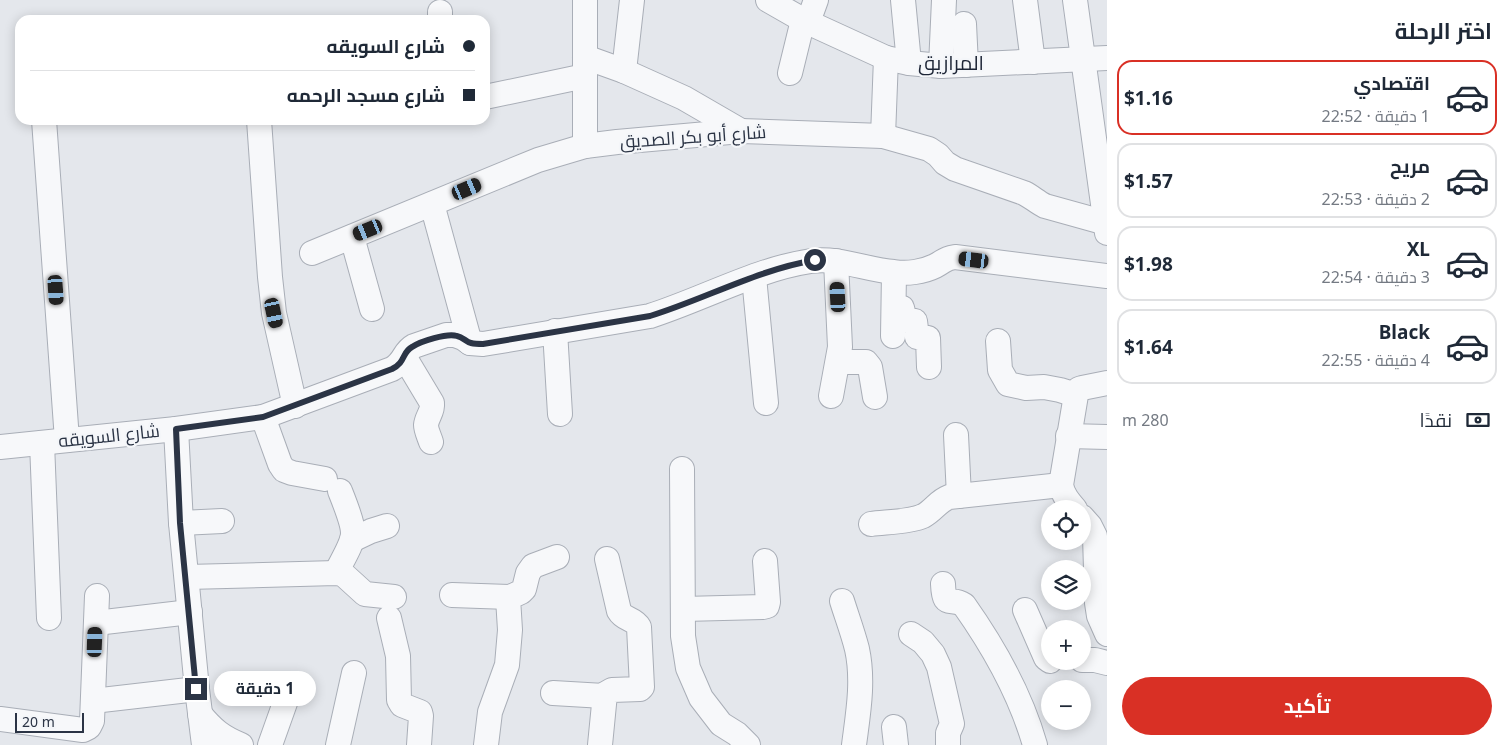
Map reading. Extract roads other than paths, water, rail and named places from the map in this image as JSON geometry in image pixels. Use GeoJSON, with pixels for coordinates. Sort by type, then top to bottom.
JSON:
{"type":"FeatureCollection","features":[{"type":"Feature","properties":{"kind":"street"},"geometry":{"type":"LineString","coordinates":[[585,0],[585,146]]}},
{"type":"Feature","properties":{"kind":"street"},"geometry":{"type":"LineString","coordinates":[[624,71],[632,0]]}},
{"type":"Feature","properties":{"kind":"street"},"geometry":{"type":"LineString","coordinates":[[768,0],[805,21],[886,58],[909,63],[941,66],[1095,59]]}},
{"type":"Feature","properties":{"kind":"street"},"geometry":{"type":"LineString","coordinates":[[790,73],[805,21],[816,0]]}},
{"type":"Feature","properties":{"kind":"street"},"geometry":{"type":"LineString","coordinates":[[903,0],[909,63]]}},
{"type":"Feature","properties":{"kind":"street"},"geometry":{"type":"LineString","coordinates":[[941,66],[944,0]]}},
{"type":"Feature","properties":{"kind":"street"},"geometry":{"type":"LineString","coordinates":[[1025,0],[1033,62]]}},
{"type":"Feature","properties":{"kind":"street"},"geometry":{"type":"LineString","coordinates":[[1076,0],[1095,59],[1106,228]]}},
{"type":"Feature","properties":{"kind":"street"},"geometry":{"type":"LineString","coordinates":[[964,24],[966,65]]}},
{"type":"Feature","properties":{"kind":"street"},"geometry":{"type":"LineString","coordinates":[[884,136],[886,58]]}},
{"type":"Feature","properties":{"kind":"street"},"geometry":{"type":"LineString","coordinates":[[490,96],[585,67],[624,71],[684,98],[741,131]]}},
{"type":"Feature","properties":{"kind":"street"},"geometry":{"type":"LineString","coordinates":[[44,125],[67,440]]}},
{"type":"Feature","properties":{"kind":"street"},"geometry":{"type":"LineString","coordinates":[[259,125],[274,313],[295,406]]}},
{"type":"Feature","properties":{"kind":"street","name":"شارع أبو بكر الصديق"},"geometry":{"type":"LineString","coordinates":[[312,253],[538,160],[585,146],[741,131],[884,136],[929,149],[955,169],[1024,193],[1045,206],[1106,228]]}},
{"type":"Feature","properties":{"kind":"street"},"geometry":{"type":"LineString","coordinates":[[432,204],[470,343]]}},
{"type":"Feature","properties":{"kind":"street"},"geometry":{"type":"LineString","coordinates":[[352,236],[372,309]]}},
{"type":"Feature","properties":{"kind":"street","name":"شارع السويقه"},"geometry":{"type":"LineString","coordinates":[[0,447],[176,429],[263,417],[397,367],[405,358],[406,353],[414,346],[446,335],[455,335],[470,343],[483,344],[650,316],[754,277],[794,264],[815,260],[836,261],[894,272],[920,271],[935,266],[945,259],[955,257],[1107,276]]}},
{"type":"Feature","properties":{"kind":"street"},"geometry":{"type":"LineString","coordinates":[[831,396],[840,347],[836,261]]}},
{"type":"Feature","properties":{"kind":"street"},"geometry":{"type":"LineString","coordinates":[[893,336],[894,272]]}},
{"type":"Feature","properties":{"kind":"street"},"geometry":{"type":"LineString","coordinates":[[754,277],[766,404]]}},
{"type":"Feature","properties":{"kind":"street"},"geometry":{"type":"LineString","coordinates":[[894,307],[902,308],[905,320],[915,321],[917,337],[928,338],[928,367]]}},
{"type":"Feature","properties":{"kind":"street"},"geometry":{"type":"LineString","coordinates":[[555,332],[560,414]]}},
{"type":"Feature","properties":{"kind":"street"},"geometry":{"type":"LineString","coordinates":[[998,341],[1000,370],[1008,384],[1026,388],[1044,387],[1076,395]]}},
{"type":"Feature","properties":{"kind":"street"},"geometry":{"type":"LineString","coordinates":[[405,358],[432,404],[432,410],[426,424],[431,442]]}},
{"type":"Feature","properties":{"kind":"street"},"geometry":{"type":"LineString","coordinates":[[838,362],[866,362],[870,367],[875,397]]}},
{"type":"Feature","properties":{"kind":"street"},"geometry":{"type":"LineString","coordinates":[[1068,500],[1061,485],[1076,395],[1079,389],[1107,383]]}},
{"type":"Feature","properties":{"kind":"street"},"geometry":{"type":"LineString","coordinates":[[263,417],[280,464],[284,470],[333,485],[352,527],[352,540],[336,573]]}},
{"type":"Feature","properties":{"kind":"street"},"geometry":{"type":"LineString","coordinates":[[176,429],[180,523],[196,689],[204,745]]}},
{"type":"Feature","properties":{"kind":"street"},"geometry":{"type":"LineString","coordinates":[[956,435],[959,496]]}},
{"type":"Feature","properties":{"kind":"street"},"geometry":{"type":"LineString","coordinates":[[1068,436],[1107,437]]}},
{"type":"Feature","properties":{"kind":"street"},"geometry":{"type":"LineString","coordinates":[[42,442],[49,618]]}},
{"type":"Feature","properties":{"kind":"street"},"geometry":{"type":"LineString","coordinates":[[682,469],[683,636],[688,668],[702,698],[721,724],[737,734],[748,745]]}},
{"type":"Feature","properties":{"kind":"street"},"geometry":{"type":"LineString","coordinates":[[871,524],[917,518],[929,513],[943,499],[1061,485]]}},
{"type":"Feature","properties":{"kind":"street"},"geometry":{"type":"LineString","coordinates":[[180,523],[222,521]]}},
{"type":"Feature","properties":{"kind":"street"},"geometry":{"type":"LineString","coordinates":[[352,540],[386,526]]}},
{"type":"Feature","properties":{"kind":"street"},"geometry":{"type":"LineString","coordinates":[[1091,528],[1095,536],[1097,603],[1099,616],[1107,634]]}},
{"type":"Feature","properties":{"kind":"street"},"geometry":{"type":"LineString","coordinates":[[452,595],[509,597],[522,592],[528,574],[534,566],[556,557]]}},
{"type":"Feature","properties":{"kind":"street"},"geometry":{"type":"LineString","coordinates":[[600,745],[604,696],[612,690],[640,689],[642,687],[639,627],[635,621],[623,616],[619,611],[607,558]]}},
{"type":"Feature","properties":{"kind":"street"},"geometry":{"type":"LineString","coordinates":[[683,610],[767,606],[765,561]]}},
{"type":"Feature","properties":{"kind":"street"},"geometry":{"type":"LineString","coordinates":[[186,577],[343,574],[364,594],[392,607],[398,656],[399,700],[402,705],[420,712],[419,745]]}},
{"type":"Feature","properties":{"kind":"street"},"geometry":{"type":"LineString","coordinates":[[943,584],[943,596],[949,601],[964,604],[1003,667],[1031,731],[1035,745]]}},
{"type":"Feature","properties":{"kind":"street"},"geometry":{"type":"LineString","coordinates":[[0,719],[83,730],[89,727],[92,721],[97,596]]}},
{"type":"Feature","properties":{"kind":"street"},"geometry":{"type":"LineString","coordinates":[[486,745],[490,712],[508,665],[509,597]]}},
{"type":"Feature","properties":{"kind":"street"},"geometry":{"type":"LineString","coordinates":[[842,602],[857,650],[860,680],[854,745]]}},
{"type":"Feature","properties":{"kind":"street"},"geometry":{"type":"LineString","coordinates":[[1025,610],[1041,647]]}},
{"type":"Feature","properties":{"kind":"street"},"geometry":{"type":"LineString","coordinates":[[96,623],[190,612]]}},
{"type":"Feature","properties":{"kind":"street"},"geometry":{"type":"LineString","coordinates":[[910,634],[923,642],[933,654],[939,667],[952,724],[948,733],[948,745]]}},
{"type":"Feature","properties":{"kind":"street"},"geometry":{"type":"LineString","coordinates":[[1091,660],[1107,663]]}},
{"type":"Feature","properties":{"kind":"street"},"geometry":{"type":"LineString","coordinates":[[338,745],[354,673]]}},
{"type":"Feature","properties":{"kind":"street"},"geometry":{"type":"LineString","coordinates":[[270,745],[291,686]]}},
{"type":"Feature","properties":{"kind":"street"},"geometry":{"type":"LineString","coordinates":[[93,701],[196,689]]}},
{"type":"Feature","properties":{"kind":"street"},"geometry":{"type":"LineString","coordinates":[[552,693],[604,696]]}},
{"type":"Feature","properties":{"kind":"street"},"geometry":{"type":"LineString","coordinates":[[200,714],[211,728],[225,738],[242,745]]}},
{"type":"Feature","properties":{"kind":"district","name":"المرازيق"},"geometry":{"type":"Point","coordinates":[951,63]}}]}
